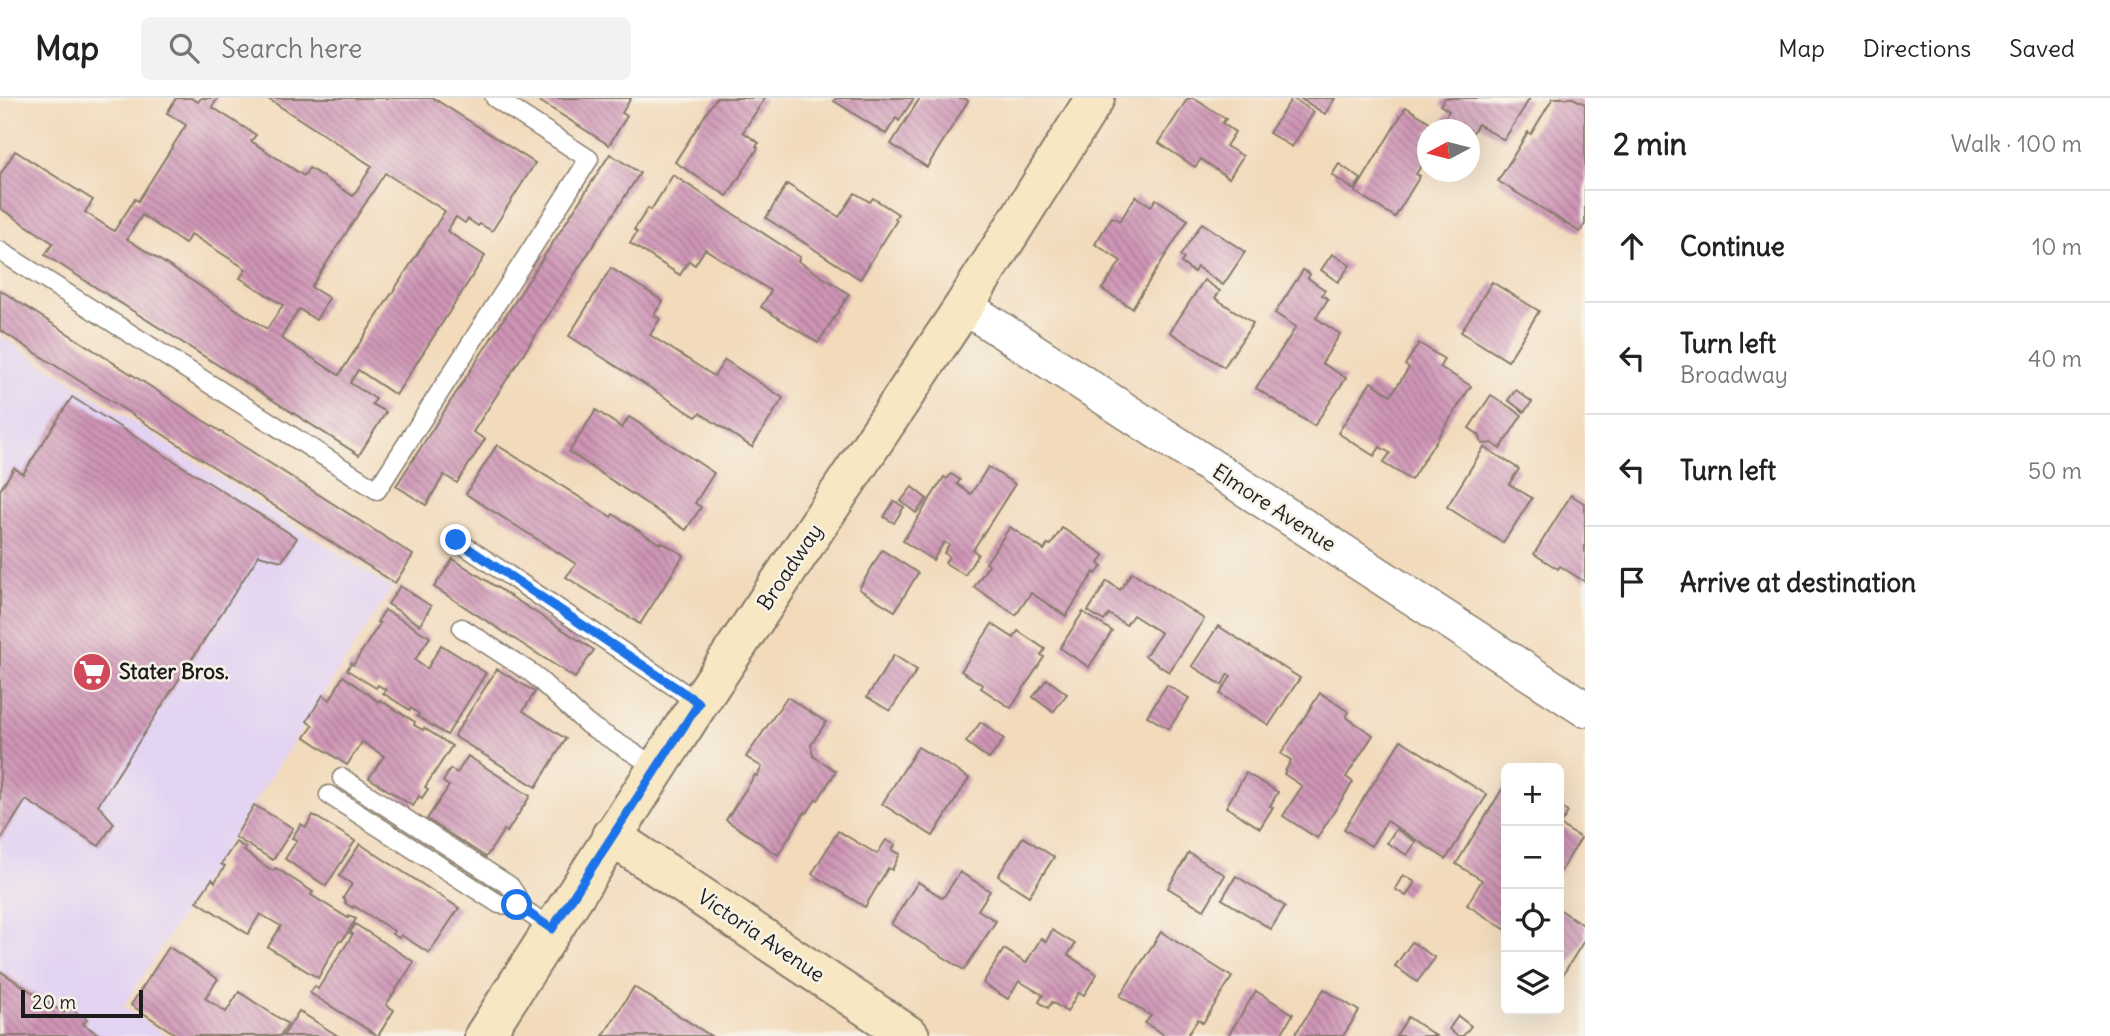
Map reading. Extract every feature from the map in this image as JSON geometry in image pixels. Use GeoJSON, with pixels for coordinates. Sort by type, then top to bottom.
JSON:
{"type":"FeatureCollection","features":[{"type":"Feature","properties":{"kind":"street","name":"Broadway"},"geometry":{"type":"LineString","coordinates":[[484,1036],[611,836],[659,769],[699,703],[964,306],[1095,98]]}},
{"type":"Feature","properties":{"kind":"street","name":"Elmore Avenue"},"geometry":{"type":"LineString","coordinates":[[964,306],[1585,709]]}},
{"type":"Feature","properties":{"kind":"street","name":"Victoria Avenue"},"geometry":{"type":"LineString","coordinates":[[611,836],[910,1036]]}},
{"type":"Feature","properties":{"kind":"lane"},"geometry":{"type":"LineString","coordinates":[[0,251],[377,491],[589,159],[495,98]]}},
{"type":"Feature","properties":{"kind":"lane"},"geometry":{"type":"LineString","coordinates":[[456,540],[699,703]]}},
{"type":"Feature","properties":{"kind":"lane"},"geometry":{"type":"LineString","coordinates":[[462,628],[533,674],[587,724],[659,769]]}},
{"type":"Feature","properties":{"kind":"lane"},"geometry":{"type":"LineString","coordinates":[[342,778],[510,886],[516,895],[517,905]]}},
{"type":"Feature","properties":{"kind":"lane"},"geometry":{"type":"LineString","coordinates":[[329,794],[499,904],[517,905],[552,929]]}},
{"type":"Feature","properties":{"kind":"shaded area"},"geometry":{"type":"Polygon","coordinates":[[[0,336],[392,588],[123,1007],[166,1036],[0,1036],[0,336]]]}},
{"type":"Feature","properties":{"kind":"building"},"geometry":{"type":"Polygon","coordinates":[[[176,98],[191,98],[198,102],[201,98],[218,98],[212,107],[256,135],[251,141],[304,176],[309,168],[353,196],[372,166],[267,98],[433,98],[535,163],[492,231],[468,219],[465,223],[456,217],[447,231],[485,256],[396,395],[358,370],[350,383],[376,399],[372,404],[386,412],[359,455],[45,255],[53,243],[0,208],[0,175],[15,151],[93,200],[85,212],[114,231],[135,199],[138,201],[186,125],[167,113],[176,98]],[[385,173],[311,287],[329,298],[316,320],[299,309],[281,338],[339,375],[445,211],[385,173]],[[142,215],[127,239],[267,329],[283,305],[240,278],[246,269],[191,234],[185,244],[142,215]]]}},
{"type":"Feature","properties":{"kind":"building"},"geometry":{"type":"Polygon","coordinates":[[[535,98],[631,98],[622,113],[627,116],[609,145],[535,98]]]}},
{"type":"Feature","properties":{"kind":"building"},"geometry":{"type":"Polygon","coordinates":[[[716,98],[765,98],[743,132],[759,143],[756,146],[758,148],[727,196],[675,162],[716,98]]]}},
{"type":"Feature","properties":{"kind":"building"},"geometry":{"type":"Polygon","coordinates":[[[836,98],[914,98],[899,121],[896,118],[886,134],[834,101],[836,98]]]}},
{"type":"Feature","properties":{"kind":"building"},"geometry":{"type":"Polygon","coordinates":[[[920,98],[964,98],[968,101],[927,167],[891,144],[920,98]]]}},
{"type":"Feature","properties":{"kind":"building"},"geometry":{"type":"Polygon","coordinates":[[[1188,98],[1193,98],[1226,119],[1222,123],[1235,132],[1226,146],[1243,156],[1229,178],[1201,159],[1195,167],[1159,143],[1188,98]]]}},
{"type":"Feature","properties":{"kind":"building"},"geometry":{"type":"Polygon","coordinates":[[[1292,98],[1314,112],[1292,147],[1269,133],[1292,98]]]}},
{"type":"Feature","properties":{"kind":"building"},"geometry":{"type":"Polygon","coordinates":[[[1300,98],[1335,98],[1325,114],[1300,98]]]}},
{"type":"Feature","properties":{"kind":"building"},"geometry":{"type":"Polygon","coordinates":[[[1445,98],[1530,98],[1504,140],[1480,125],[1480,119],[1443,119],[1449,111],[1440,105],[1445,98]]]}},
{"type":"Feature","properties":{"kind":"building"},"geometry":{"type":"Polygon","coordinates":[[[1553,98],[1573,98],[1585,104],[1585,224],[1580,232],[1498,181],[1553,98]]]}},
{"type":"Feature","properties":{"kind":"building"},"geometry":{"type":"Polygon","coordinates":[[[1406,107],[1425,119],[1417,119],[1417,181],[1395,217],[1355,192],[1406,107]]]}},
{"type":"Feature","properties":{"kind":"building"},"geometry":{"type":"Polygon","coordinates":[[[610,154],[640,173],[473,432],[485,439],[457,483],[444,475],[426,505],[396,486],[610,154]]]}},
{"type":"Feature","properties":{"kind":"building"},"geometry":{"type":"Polygon","coordinates":[[[1339,164],[1361,179],[1354,190],[1332,175],[1339,164]]]}},
{"type":"Feature","properties":{"kind":"building"},"geometry":{"type":"Polygon","coordinates":[[[673,175],[800,257],[798,261],[849,294],[818,343],[761,307],[771,291],[705,249],[695,265],[689,261],[680,275],[630,243],[637,232],[634,230],[648,208],[651,210],[673,175]]]}},
{"type":"Feature","properties":{"kind":"building"},"geometry":{"type":"Polygon","coordinates":[[[787,184],[839,217],[855,193],[870,202],[873,198],[898,214],[895,218],[897,220],[860,279],[766,218],[787,184]]]}},
{"type":"Feature","properties":{"kind":"building"},"geometry":{"type":"Polygon","coordinates":[[[1136,196],[1151,206],[1156,199],[1188,220],[1132,308],[1102,289],[1121,261],[1095,244],[1112,217],[1120,221],[1136,196]]]}},
{"type":"Feature","properties":{"kind":"building"},"geometry":{"type":"Polygon","coordinates":[[[1202,223],[1245,252],[1223,285],[1197,267],[1194,272],[1181,263],[1184,258],[1180,256],[1202,223]]]}},
{"type":"Feature","properties":{"kind":"building"},"geometry":{"type":"Polygon","coordinates":[[[1332,254],[1350,265],[1338,282],[1321,270],[1332,254]]]}},
{"type":"Feature","properties":{"kind":"building"},"geometry":{"type":"Polygon","coordinates":[[[611,268],[663,301],[654,315],[660,319],[650,335],[714,376],[725,360],[783,398],[752,447],[700,413],[696,417],[569,336],[611,268]]]}},
{"type":"Feature","properties":{"kind":"building"},"geometry":{"type":"Polygon","coordinates":[[[1303,270],[1310,274],[1308,278],[1325,290],[1322,295],[1328,299],[1316,318],[1340,334],[1322,363],[1346,378],[1314,426],[1256,388],[1296,327],[1275,313],[1303,270]]]}},
{"type":"Feature","properties":{"kind":"building"},"geometry":{"type":"Polygon","coordinates":[[[1204,280],[1220,291],[1215,298],[1253,323],[1224,367],[1170,332],[1204,280]]]}},
{"type":"Feature","properties":{"kind":"building"},"geometry":{"type":"Polygon","coordinates":[[[1492,282],[1539,311],[1508,361],[1461,332],[1492,282]]]}},
{"type":"Feature","properties":{"kind":"building"},"geometry":{"type":"Polygon","coordinates":[[[0,290],[413,555],[395,583],[0,330],[0,290]]]}},
{"type":"Feature","properties":{"kind":"building"},"geometry":{"type":"Polygon","coordinates":[[[1419,343],[1444,359],[1440,367],[1471,386],[1411,480],[1383,463],[1390,453],[1380,447],[1374,456],[1338,433],[1371,382],[1391,395],[1409,368],[1405,365],[1419,343]]]}},
{"type":"Feature","properties":{"kind":"building"},"geometry":{"type":"Polygon","coordinates":[[[1516,390],[1532,402],[1524,412],[1508,400],[1516,390]]]}},
{"type":"Feature","properties":{"kind":"building"},"geometry":{"type":"Polygon","coordinates":[[[1491,395],[1522,415],[1500,449],[1492,443],[1482,444],[1479,435],[1469,428],[1491,395]]]}},
{"type":"Feature","properties":{"kind":"building","name":"Stater Bros."},"geometry":{"type":"Polygon","coordinates":[[[72,397],[297,538],[282,561],[259,555],[98,805],[114,823],[99,846],[26,800],[0,841],[0,490],[14,468],[23,474],[72,397]]]}},
{"type":"Feature","properties":{"kind":"building"},"geometry":{"type":"Polygon","coordinates":[[[596,410],[622,428],[629,417],[714,473],[695,503],[701,507],[686,530],[569,452],[596,410]]]}},
{"type":"Feature","properties":{"kind":"building"},"geometry":{"type":"Polygon","coordinates":[[[497,445],[611,517],[613,514],[660,544],[661,542],[684,555],[640,624],[566,577],[576,564],[466,494],[497,445]]]}},
{"type":"Feature","properties":{"kind":"building"},"geometry":{"type":"Polygon","coordinates":[[[1484,447],[1519,469],[1509,484],[1532,498],[1503,543],[1447,507],[1484,447]]]}},
{"type":"Feature","properties":{"kind":"building"},"geometry":{"type":"Polygon","coordinates":[[[988,467],[1015,484],[973,550],[978,554],[965,575],[945,563],[949,556],[944,553],[949,545],[944,542],[933,560],[903,541],[944,477],[947,479],[951,474],[960,480],[957,484],[971,494],[988,467]]]}},
{"type":"Feature","properties":{"kind":"building"},"geometry":{"type":"Polygon","coordinates":[[[912,487],[927,499],[916,513],[901,501],[912,487]]]}},
{"type":"Feature","properties":{"kind":"building"},"geometry":{"type":"Polygon","coordinates":[[[1571,495],[1585,504],[1585,582],[1534,554],[1571,495]]]}},
{"type":"Feature","properties":{"kind":"building"},"geometry":{"type":"Polygon","coordinates":[[[894,501],[904,507],[894,523],[884,517],[894,501]]]}},
{"type":"Feature","properties":{"kind":"building"},"geometry":{"type":"Polygon","coordinates":[[[1010,527],[1044,550],[1048,544],[1051,545],[1062,528],[1104,555],[1099,564],[1102,566],[1096,574],[1094,572],[1066,616],[1031,593],[1016,615],[974,587],[1010,527]]]}},
{"type":"Feature","properties":{"kind":"building"},"geometry":{"type":"Polygon","coordinates":[[[882,550],[918,573],[895,611],[859,589],[882,550]]]}},
{"type":"Feature","properties":{"kind":"building"},"geometry":{"type":"Polygon","coordinates":[[[453,559],[594,650],[575,678],[434,587],[453,559]]]}},
{"type":"Feature","properties":{"kind":"building"},"geometry":{"type":"Polygon","coordinates":[[[1132,572],[1204,619],[1169,672],[1145,656],[1161,633],[1133,615],[1126,625],[1109,614],[1104,621],[1088,611],[1107,581],[1120,590],[1132,572]]]}},
{"type":"Feature","properties":{"kind":"building"},"geometry":{"type":"Polygon","coordinates":[[[400,586],[431,606],[420,625],[388,604],[400,586]]]}},
{"type":"Feature","properties":{"kind":"building"},"geometry":{"type":"Polygon","coordinates":[[[385,610],[430,637],[415,660],[427,669],[441,645],[486,673],[447,735],[417,716],[419,714],[411,708],[410,710],[383,693],[386,690],[378,685],[376,688],[347,670],[380,623],[377,622],[385,610]]]}},
{"type":"Feature","properties":{"kind":"building"},"geometry":{"type":"Polygon","coordinates":[[[1083,612],[1112,631],[1089,667],[1060,648],[1083,612]]]}},
{"type":"Feature","properties":{"kind":"building"},"geometry":{"type":"Polygon","coordinates":[[[992,624],[1014,638],[1018,631],[1045,649],[1041,655],[1044,657],[1011,708],[961,671],[992,624]]]}},
{"type":"Feature","properties":{"kind":"building"},"geometry":{"type":"Polygon","coordinates":[[[1218,626],[1300,678],[1269,725],[1220,694],[1231,676],[1228,674],[1222,685],[1192,666],[1218,626]]]}},
{"type":"Feature","properties":{"kind":"building"},"geometry":{"type":"Polygon","coordinates":[[[894,655],[917,670],[890,711],[867,697],[894,655]]]}},
{"type":"Feature","properties":{"kind":"building"},"geometry":{"type":"Polygon","coordinates":[[[497,669],[535,692],[523,711],[566,739],[536,787],[454,736],[497,669]]]}},
{"type":"Feature","properties":{"kind":"building"},"geometry":{"type":"Polygon","coordinates":[[[343,676],[379,702],[380,700],[415,722],[414,725],[423,730],[424,728],[452,746],[425,787],[428,789],[422,798],[419,796],[413,806],[369,778],[384,756],[362,742],[347,765],[305,737],[313,726],[307,721],[323,695],[330,700],[343,676]]]}},
{"type":"Feature","properties":{"kind":"building"},"geometry":{"type":"Polygon","coordinates":[[[1047,679],[1067,694],[1053,712],[1033,697],[1047,679]]]}},
{"type":"Feature","properties":{"kind":"building"},"geometry":{"type":"Polygon","coordinates":[[[1167,685],[1189,698],[1169,729],[1147,716],[1167,685]]]}},
{"type":"Feature","properties":{"kind":"building"},"geometry":{"type":"Polygon","coordinates":[[[1320,693],[1349,712],[1346,717],[1373,735],[1346,777],[1353,782],[1317,838],[1283,816],[1302,786],[1284,774],[1291,760],[1281,754],[1320,693]]]}},
{"type":"Feature","properties":{"kind":"building"},"geometry":{"type":"Polygon","coordinates":[[[787,697],[826,722],[811,745],[813,756],[836,771],[818,800],[805,812],[778,855],[726,820],[762,767],[746,757],[787,697]]]}},
{"type":"Feature","properties":{"kind":"building"},"geometry":{"type":"Polygon","coordinates":[[[981,722],[1004,739],[989,759],[966,742],[981,722]]]}},
{"type":"Feature","properties":{"kind":"building"},"geometry":{"type":"Polygon","coordinates":[[[1401,740],[1487,795],[1446,859],[1387,821],[1371,846],[1344,829],[1401,740]]]}},
{"type":"Feature","properties":{"kind":"building"},"geometry":{"type":"Polygon","coordinates":[[[918,747],[969,778],[933,836],[882,804],[918,747]]]}},
{"type":"Feature","properties":{"kind":"building"},"geometry":{"type":"Polygon","coordinates":[[[468,756],[530,796],[507,832],[504,830],[486,857],[427,819],[449,786],[443,782],[450,769],[457,773],[468,756]]]}},
{"type":"Feature","properties":{"kind":"building"},"geometry":{"type":"Polygon","coordinates":[[[1246,773],[1278,792],[1270,806],[1273,807],[1260,828],[1226,807],[1246,773]]]}},
{"type":"Feature","properties":{"kind":"building"},"geometry":{"type":"Polygon","coordinates":[[[1501,791],[1501,927],[1467,905],[1482,880],[1456,864],[1501,791]]]}},
{"type":"Feature","properties":{"kind":"building"},"geometry":{"type":"Polygon","coordinates":[[[254,805],[293,828],[273,860],[235,837],[254,805]]]}},
{"type":"Feature","properties":{"kind":"building"},"geometry":{"type":"Polygon","coordinates":[[[313,815],[355,841],[326,886],[285,859],[297,840],[292,838],[301,824],[306,827],[313,815]]]}},
{"type":"Feature","properties":{"kind":"building"},"geometry":{"type":"Polygon","coordinates":[[[1564,827],[1581,838],[1564,866],[1564,827]]]}},
{"type":"Feature","properties":{"kind":"building"},"geometry":{"type":"Polygon","coordinates":[[[1396,829],[1416,842],[1407,855],[1387,843],[1396,829]]]}},
{"type":"Feature","properties":{"kind":"building"},"geometry":{"type":"Polygon","coordinates":[[[838,831],[877,854],[886,840],[895,845],[892,850],[900,854],[892,870],[888,868],[865,907],[812,874],[838,831]]]}},
{"type":"Feature","properties":{"kind":"building"},"geometry":{"type":"Polygon","coordinates":[[[1023,837],[1054,857],[1029,896],[998,876],[1023,837]]]}},
{"type":"Feature","properties":{"kind":"building"},"geometry":{"type":"Polygon","coordinates":[[[236,842],[246,848],[244,851],[273,871],[276,868],[313,892],[311,895],[348,918],[349,916],[356,919],[342,941],[339,940],[318,978],[268,947],[281,926],[260,914],[248,934],[197,901],[212,879],[215,882],[225,866],[221,864],[236,842]]]}},
{"type":"Feature","properties":{"kind":"building"},"geometry":{"type":"Polygon","coordinates":[[[360,844],[459,908],[429,953],[401,935],[399,938],[392,934],[394,931],[345,903],[343,898],[352,884],[339,876],[360,844]]]}},
{"type":"Feature","properties":{"kind":"building"},"geometry":{"type":"Polygon","coordinates":[[[1189,853],[1225,875],[1204,910],[1168,888],[1189,853]]]}},
{"type":"Feature","properties":{"kind":"building"},"geometry":{"type":"Polygon","coordinates":[[[960,872],[990,891],[978,910],[996,921],[964,970],[891,924],[918,882],[943,898],[960,872]]]}},
{"type":"Feature","properties":{"kind":"building"},"geometry":{"type":"Polygon","coordinates":[[[1403,875],[1415,882],[1406,896],[1395,889],[1403,875]]]}},
{"type":"Feature","properties":{"kind":"building"},"geometry":{"type":"Polygon","coordinates":[[[1236,876],[1285,906],[1271,929],[1222,899],[1236,876]]]}},
{"type":"Feature","properties":{"kind":"building"},"geometry":{"type":"Polygon","coordinates":[[[1564,912],[1585,926],[1585,939],[1564,973],[1564,912]]]}},
{"type":"Feature","properties":{"kind":"building"},"geometry":{"type":"Polygon","coordinates":[[[355,924],[414,962],[386,1005],[394,1010],[378,1036],[310,993],[315,986],[318,989],[353,934],[350,933],[355,924]]]}},
{"type":"Feature","properties":{"kind":"building"},"geometry":{"type":"Polygon","coordinates":[[[1052,930],[1075,944],[1068,955],[1097,974],[1084,995],[1078,993],[1067,1012],[1052,1002],[1048,1008],[1039,1002],[1043,995],[1019,981],[1008,999],[983,983],[1004,949],[1026,963],[1041,938],[1046,942],[1052,930]]]}},
{"type":"Feature","properties":{"kind":"building"},"geometry":{"type":"Polygon","coordinates":[[[1161,932],[1232,977],[1203,1023],[1198,1019],[1187,1036],[1166,1036],[1145,1023],[1151,1016],[1120,996],[1161,932]]]}},
{"type":"Feature","properties":{"kind":"building"},"geometry":{"type":"Polygon","coordinates":[[[1412,942],[1435,958],[1417,982],[1395,966],[1412,942]]]}},
{"type":"Feature","properties":{"kind":"building"},"geometry":{"type":"Polygon","coordinates":[[[169,947],[218,979],[205,998],[226,1012],[239,992],[288,1024],[280,1036],[178,1036],[131,1005],[169,947]]]}},
{"type":"Feature","properties":{"kind":"building"},"geometry":{"type":"Polygon","coordinates":[[[0,971],[64,1013],[68,1007],[87,1019],[83,1024],[101,1036],[0,1036],[0,971]]]}},
{"type":"Feature","properties":{"kind":"building"},"geometry":{"type":"Polygon","coordinates":[[[634,987],[711,1036],[603,1036],[634,987]]]}},
{"type":"Feature","properties":{"kind":"building"},"geometry":{"type":"Polygon","coordinates":[[[1324,989],[1359,1011],[1343,1036],[1294,1036],[1324,989]]]}},
{"type":"Feature","properties":{"kind":"building"},"geometry":{"type":"Polygon","coordinates":[[[1256,991],[1293,1014],[1280,1036],[1228,1036],[1256,991]]]}},
{"type":"Feature","properties":{"kind":"building"},"geometry":{"type":"Polygon","coordinates":[[[299,1011],[338,1036],[283,1036],[299,1011]]]}},
{"type":"Feature","properties":{"kind":"building"},"geometry":{"type":"Polygon","coordinates":[[[1458,1016],[1471,1026],[1463,1036],[1457,1036],[1449,1029],[1458,1016]]]}},
{"type":"Feature","properties":{"kind":"building"},"geometry":{"type":"Polygon","coordinates":[[[1408,1017],[1436,1036],[1396,1036],[1408,1017]]]}},
{"type":"Feature","properties":{"kind":"place","name":"Stater Bros."},"geometry":{"type":"Point","coordinates":[92,672]}},
{"type":"Feature","properties":{"kind":"route"},"geometry":{"type":"LineString","coordinates":[[456,540],[699,703],[659,769],[611,836],[552,929],[517,905]]}}]}
